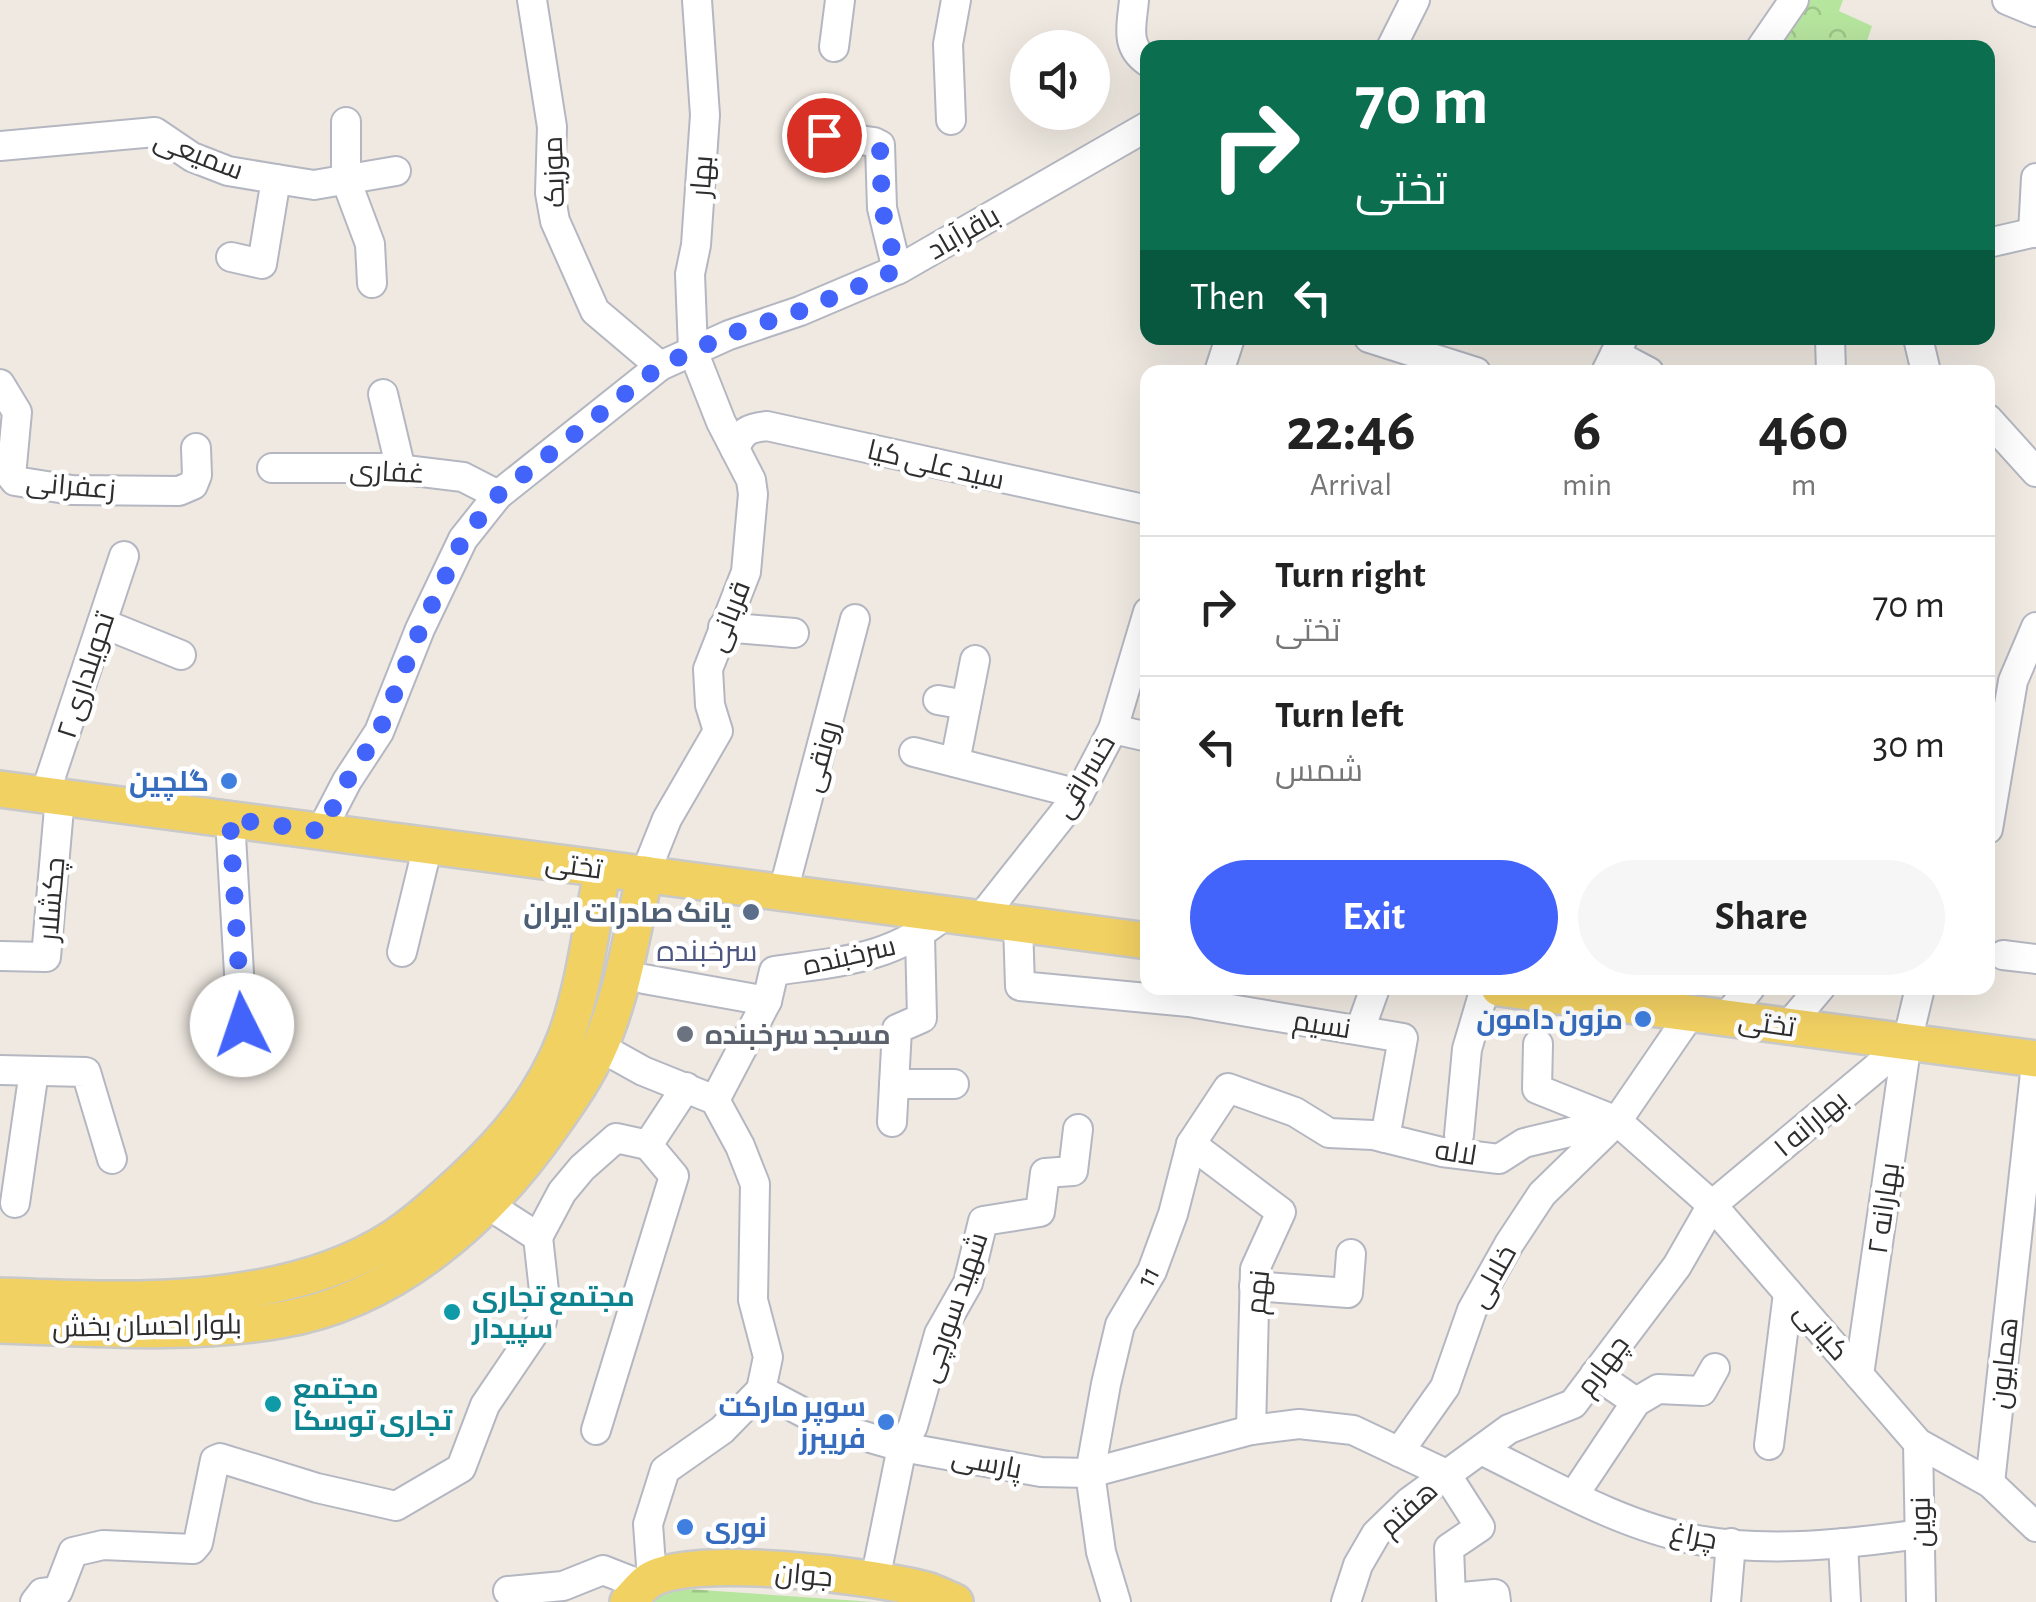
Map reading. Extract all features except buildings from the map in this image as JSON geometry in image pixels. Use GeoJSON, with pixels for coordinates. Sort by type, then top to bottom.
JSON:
{"type":"FeatureCollection","features":[{"type":"Feature","properties":{"kind":"main road","name":"تختی"},"geometry":{"type":"LineString","coordinates":[[0,788],[783,892],[949,923],[1018,924],[1140,940]]}},
{"type":"Feature","properties":{"kind":"main road","name":"بلوار احسان بخش"},"geometry":{"type":"LineString","coordinates":[[0,1296],[124,1297],[250,1291],[297,1280],[392,1239],[430,1211],[516,1128],[540,1091],[566,1035],[604,869]]}},
{"type":"Feature","properties":{"kind":"main road","name":"بلوار احسان بخش"},"geometry":{"type":"LineString","coordinates":[[0,1325],[192,1330],[283,1320],[331,1308],[406,1271],[487,1204],[540,1143],[591,1066],[629,943],[645,874]]}},
{"type":"Feature","properties":{"kind":"main road"},"geometry":{"type":"LineString","coordinates":[[588,939],[596,927],[610,923],[624,930],[629,943]]}},
{"type":"Feature","properties":{"kind":"main road","name":"تختی"},"geometry":{"type":"LineString","coordinates":[[1552,995],[2036,1062]]}},
{"type":"Feature","properties":{"kind":"main road","name":"جوان"},"geometry":{"type":"LineString","coordinates":[[641,1589],[685,1569],[725,1568],[875,1580],[929,1590],[954,1602]]}},
{"type":"Feature","properties":{"kind":"street","name":"موزیک"},"geometry":{"type":"LineString","coordinates":[[532,0],[552,128],[550,192],[554,221],[595,310],[660,366]]}},
{"type":"Feature","properties":{"kind":"street","name":"بهار"},"geometry":{"type":"LineString","coordinates":[[693,351],[690,274],[696,245],[705,115],[697,0]]}},
{"type":"Feature","properties":{"kind":"street"},"geometry":{"type":"LineString","coordinates":[[834,46],[840,0]]}},
{"type":"Feature","properties":{"kind":"street"},"geometry":{"type":"LineString","coordinates":[[950,120],[948,44],[956,0]]}},
{"type":"Feature","properties":{"kind":"street"},"geometry":{"type":"LineString","coordinates":[[1134,0],[1130,40],[1140,55]]}},
{"type":"Feature","properties":{"kind":"street"},"geometry":{"type":"LineString","coordinates":[[1395,40],[1415,0]]}},
{"type":"Feature","properties":{"kind":"street"},"geometry":{"type":"LineString","coordinates":[[1777,40],[1794,0]]}},
{"type":"Feature","properties":{"kind":"street"},"geometry":{"type":"LineString","coordinates":[[346,122],[346,180],[370,244],[372,283]]}},
{"type":"Feature","properties":{"kind":"street","name":"باقرآباد"},"geometry":{"type":"LineString","coordinates":[[321,831],[379,732],[420,630],[463,539],[498,495],[660,366],[730,334],[800,311],[897,270],[1140,131]]}},
{"type":"Feature","properties":{"kind":"street","name":"سمیعی"},"geometry":{"type":"LineString","coordinates":[[0,146],[156,132],[192,156],[228,171],[276,179],[314,185],[396,171]]}},
{"type":"Feature","properties":{"kind":"street"},"geometry":{"type":"LineString","coordinates":[[824,135],[880,146],[882,208],[897,270]]}},
{"type":"Feature","properties":{"kind":"street"},"geometry":{"type":"LineString","coordinates":[[1995,241],[2034,233],[2036,178]]}},
{"type":"Feature","properties":{"kind":"street"},"geometry":{"type":"LineString","coordinates":[[231,257],[262,264],[276,179]]}},
{"type":"Feature","properties":{"kind":"street"},"geometry":{"type":"LineString","coordinates":[[1391,345],[1454,365]]}},
{"type":"Feature","properties":{"kind":"street","name":"قربانی"},"geometry":{"type":"LineString","coordinates":[[645,874],[667,819],[718,732],[710,705],[708,669],[742,583],[752,528],[751,480],[720,422],[693,351]]}},
{"type":"Feature","properties":{"kind":"street","name":"زعفرانی"},"geometry":{"type":"LineString","coordinates":[[0,384],[18,412],[11,476],[15,481],[72,490],[179,492],[192,485],[197,475],[196,448]]}},
{"type":"Feature","properties":{"kind":"street"},"geometry":{"type":"LineString","coordinates":[[383,394],[401,470]]}},
{"type":"Feature","properties":{"kind":"street","name":"سید علی کیا"},"geometry":{"type":"LineString","coordinates":[[735,449],[750,428],[768,426],[1140,508]]}},
{"type":"Feature","properties":{"kind":"street"},"geometry":{"type":"LineString","coordinates":[[1995,427],[2036,472]]}},
{"type":"Feature","properties":{"kind":"street","name":"غفاری"},"geometry":{"type":"LineString","coordinates":[[272,468],[401,470],[463,476],[498,495]]}},
{"type":"Feature","properties":{"kind":"street","name":"تحویلداری ۲"},"geometry":{"type":"LineString","coordinates":[[53,796],[124,556]]}},
{"type":"Feature","properties":{"kind":"street","name":"رونقی"},"geometry":{"type":"LineString","coordinates":[[783,892],[855,618]]}},
{"type":"Feature","properties":{"kind":"street"},"geometry":{"type":"LineString","coordinates":[[102,623],[181,655]]}},
{"type":"Feature","properties":{"kind":"street"},"geometry":{"type":"LineString","coordinates":[[723,627],[794,633]]}},
{"type":"Feature","properties":{"kind":"street"},"geometry":{"type":"LineString","coordinates":[[1995,740],[2013,681],[2036,627]]}},
{"type":"Feature","properties":{"kind":"street","name":"خسراقی"},"geometry":{"type":"LineString","coordinates":[[949,923],[1079,794],[1113,729],[1140,639]]}},
{"type":"Feature","properties":{"kind":"street"},"geometry":{"type":"LineString","coordinates":[[955,762],[975,660]]}},
{"type":"Feature","properties":{"kind":"street"},"geometry":{"type":"LineString","coordinates":[[938,700],[966,705]]}},
{"type":"Feature","properties":{"kind":"street"},"geometry":{"type":"LineString","coordinates":[[1113,729],[1140,735]]}},
{"type":"Feature","properties":{"kind":"street"},"geometry":{"type":"LineString","coordinates":[[914,752],[1079,794]]}},
{"type":"Feature","properties":{"kind":"street","name":"چکشلار"},"geometry":{"type":"LineString","coordinates":[[0,956],[46,957],[53,796]]}},
{"type":"Feature","properties":{"kind":"street"},"geometry":{"type":"LineString","coordinates":[[230,819],[244,1059]]}},
{"type":"Feature","properties":{"kind":"street"},"geometry":{"type":"LineString","coordinates":[[402,952],[428,845]]}},
{"type":"Feature","properties":{"kind":"street"},"geometry":{"type":"LineString","coordinates":[[892,1122],[897,1028],[922,1018],[949,923]]}},
{"type":"Feature","properties":{"kind":"street","name":"سرخبنده"},"geometry":{"type":"LineString","coordinates":[[715,1100],[767,1001],[774,971],[857,959],[898,947],[949,923]]}},
{"type":"Feature","properties":{"kind":"street","name":"نسیم"},"geometry":{"type":"LineString","coordinates":[[1018,924],[1020,986],[1189,1002],[1403,1038],[1385,1138]]}},
{"type":"Feature","properties":{"kind":"street"},"geometry":{"type":"LineString","coordinates":[[2003,954],[2036,959]]}},
{"type":"Feature","properties":{"kind":"street"},"geometry":{"type":"LineString","coordinates":[[644,978],[767,1001]]}},
{"type":"Feature","properties":{"kind":"street"},"geometry":{"type":"LineString","coordinates":[[1360,1030],[1372,995]]}},
{"type":"Feature","properties":{"kind":"street"},"geometry":{"type":"LineString","coordinates":[[1459,1134],[1467,1049],[1483,995]]}},
{"type":"Feature","properties":{"kind":"street"},"geometry":{"type":"LineString","coordinates":[[1726,1018],[1744,995]]}},
{"type":"Feature","properties":{"kind":"street"},"geometry":{"type":"LineString","coordinates":[[1788,1026],[1814,995]]}},
{"type":"Feature","properties":{"kind":"street","name":"بهارانه ۲"},"geometry":{"type":"LineString","coordinates":[[1859,1375],[1907,1042],[1918,995]]}},
{"type":"Feature","properties":{"kind":"street"},"geometry":{"type":"LineString","coordinates":[[1617,1121],[1690,1013]]}},
{"type":"Feature","properties":{"kind":"street","name":"بهارانه ۱"},"geometry":{"type":"LineString","coordinates":[[1712,1205],[1907,1042]]}},
{"type":"Feature","properties":{"kind":"street","name":"کیانی"},"geometry":{"type":"LineString","coordinates":[[1538,1044],[1537,1089],[1617,1121],[1712,1205],[1918,1442],[1990,1483],[2036,1528]]}},
{"type":"Feature","properties":{"kind":"street"},"geometry":{"type":"LineString","coordinates":[[508,1591],[564,1586],[602,1570],[641,1589],[648,1524],[665,1470],[722,1430],[761,1390],[768,1357],[754,1300],[755,1184],[740,1146],[715,1100],[643,1071],[600,1046]]}},
{"type":"Feature","properties":{"kind":"street","name":"همایون"},"geometry":{"type":"LineString","coordinates":[[1990,1483],[2036,1062]]}},
{"type":"Feature","properties":{"kind":"street"},"geometry":{"type":"LineString","coordinates":[[0,1070],[86,1072],[112,1159]]}},
{"type":"Feature","properties":{"kind":"street"},"geometry":{"type":"LineString","coordinates":[[15,1202],[34,1071]]}},
{"type":"Feature","properties":{"kind":"street"},"geometry":{"type":"LineString","coordinates":[[894,1084],[954,1084]]}},
{"type":"Feature","properties":{"kind":"street"},"geometry":{"type":"LineString","coordinates":[[648,1145],[686,1087]]}},
{"type":"Feature","properties":{"kind":"street","name":"لاله"},"geometry":{"type":"LineString","coordinates":[[1228,1088],[1294,1112],[1328,1133],[1385,1138],[1442,1152],[1498,1159],[1524,1143],[1617,1121]]}},
{"type":"Feature","properties":{"kind":"street","name":"11"},"geometry":{"type":"LineString","coordinates":[[1116,1602],[1101,1552],[1090,1473],[1120,1325],[1152,1272],[1173,1214],[1191,1144],[1228,1088]]}},
{"type":"Feature","properties":{"kind":"street","name":"خلالی"},"geometry":{"type":"LineString","coordinates":[[1399,1452],[1445,1387],[1472,1310],[1542,1194],[1617,1121]]}},
{"type":"Feature","properties":{"kind":"street","name":"شهید سورچی"},"geometry":{"type":"LineString","coordinates":[[902,1447],[913,1426],[940,1334],[968,1283],[984,1221],[1040,1212],[1046,1173],[1072,1171],[1078,1129]]}},
{"type":"Feature","properties":{"kind":"street"},"geometry":{"type":"LineString","coordinates":[[35,1602],[42,1593],[58,1591],[73,1552],[103,1545],[193,1550],[198,1543],[215,1460],[220,1458],[317,1488],[396,1506],[455,1474],[465,1460],[486,1405],[545,1310],[538,1237],[562,1192],[616,1138],[648,1145],[674,1176],[596,1430]]}},
{"type":"Feature","properties":{"kind":"street","name":"نهم"},"geometry":{"type":"LineString","coordinates":[[1191,1144],[1281,1212],[1255,1269],[1252,1430]]}},
{"type":"Feature","properties":{"kind":"street"},"geometry":{"type":"LineString","coordinates":[[487,1204],[538,1237]]}},
{"type":"Feature","properties":{"kind":"street","name":"چهارم"},"geometry":{"type":"LineString","coordinates":[[1446,1474],[1509,1429],[1573,1404],[1677,1266],[1712,1205]]}},
{"type":"Feature","properties":{"kind":"street"},"geometry":{"type":"LineString","coordinates":[[1254,1286],[1348,1293],[1351,1254]]}},
{"type":"Feature","properties":{"kind":"street"},"geometry":{"type":"LineString","coordinates":[[1769,1444],[1788,1292]]}},
{"type":"Feature","properties":{"kind":"street"},"geometry":{"type":"LineString","coordinates":[[1574,1495],[1636,1402],[1658,1389],[1702,1391],[1715,1368]]}},
{"type":"Feature","properties":{"kind":"street"},"geometry":{"type":"LineString","coordinates":[[1595,1374],[1636,1402]]}},
{"type":"Feature","properties":{"kind":"street","name":"پارسی"},"geometry":{"type":"LineString","coordinates":[[761,1390],[829,1426],[902,1447],[1041,1472],[1090,1473],[1252,1430],[1298,1424],[1353,1430],[1446,1474]]}},
{"type":"Feature","properties":{"kind":"street","name":"نوین"},"geometry":{"type":"LineString","coordinates":[[1918,1442],[1922,1602]]}},
{"type":"Feature","properties":{"kind":"street"},"geometry":{"type":"LineString","coordinates":[[875,1580],[902,1447]]}},
{"type":"Feature","properties":{"kind":"street","name":"چراغ"},"geometry":{"type":"LineString","coordinates":[[1483,1451],[1631,1521],[1696,1540],[1843,1543],[1920,1534]]}},
{"type":"Feature","properties":{"kind":"street"},"geometry":{"type":"LineString","coordinates":[[1446,1474],[1480,1527],[1448,1548],[1451,1598],[1495,1594],[1496,1602]]}},
{"type":"Feature","properties":{"kind":"street","name":"هفتم"},"geometry":{"type":"LineString","coordinates":[[1347,1599],[1358,1565],[1376,1534],[1446,1474]]}},
{"type":"Feature","properties":{"kind":"street"},"geometry":{"type":"LineString","coordinates":[[1726,1602],[1731,1542]]}},
{"type":"Feature","properties":{"kind":"street"},"geometry":{"type":"LineString","coordinates":[[1843,1543],[1846,1602]]}},
{"type":"Feature","properties":{"kind":"green space"},"geometry":{"type":"Polygon","coordinates":[[[1807,0],[1843,0],[1839,11],[1872,26],[1867,40],[1781,40],[1807,0]]]}},
{"type":"Feature","properties":{"kind":"green space"},"geometry":{"type":"Polygon","coordinates":[[[687,1589],[874,1602],[643,1602],[656,1592],[687,1589]]]}},
{"type":"Feature","properties":{"kind":"place","name":"گلچین"},"geometry":{"type":"Point","coordinates":[229,781]}},
{"type":"Feature","properties":{"kind":"place","name":"یانک صادرات ایران"},"geometry":{"type":"Point","coordinates":[751,912]}},
{"type":"Feature","properties":{"kind":"place","name":"مزون دامون"},"geometry":{"type":"Point","coordinates":[1643,1019]}},
{"type":"Feature","properties":{"kind":"place","name":"مسجد سرخبنده"},"geometry":{"type":"Point","coordinates":[685,1034]}},
{"type":"Feature","properties":{"kind":"place","name":"مجتمع تجاری سپیدار"},"geometry":{"type":"Point","coordinates":[452,1312]}},
{"type":"Feature","properties":{"kind":"place","name":"مجتمع تجاری توسکا"},"geometry":{"type":"Point","coordinates":[273,1404]}},
{"type":"Feature","properties":{"kind":"place","name":"سوپر مارکت فریبرز"},"geometry":{"type":"Point","coordinates":[886,1422]}},
{"type":"Feature","properties":{"kind":"place","name":"نوری"},"geometry":{"type":"Point","coordinates":[685,1527]}},
{"type":"Feature","properties":{"kind":"district","name":"سرخبنده"},"geometry":{"type":"Point","coordinates":[707,951]}},
{"type":"Feature","properties":{"kind":"route"},"geometry":{"type":"LineString","coordinates":[[242,1025],[230,819],[321,831],[379,732],[420,630],[463,539],[479,515],[524,472],[660,366],[730,334],[800,311],[897,270],[882,208],[880,146],[824,135]]}}]}
